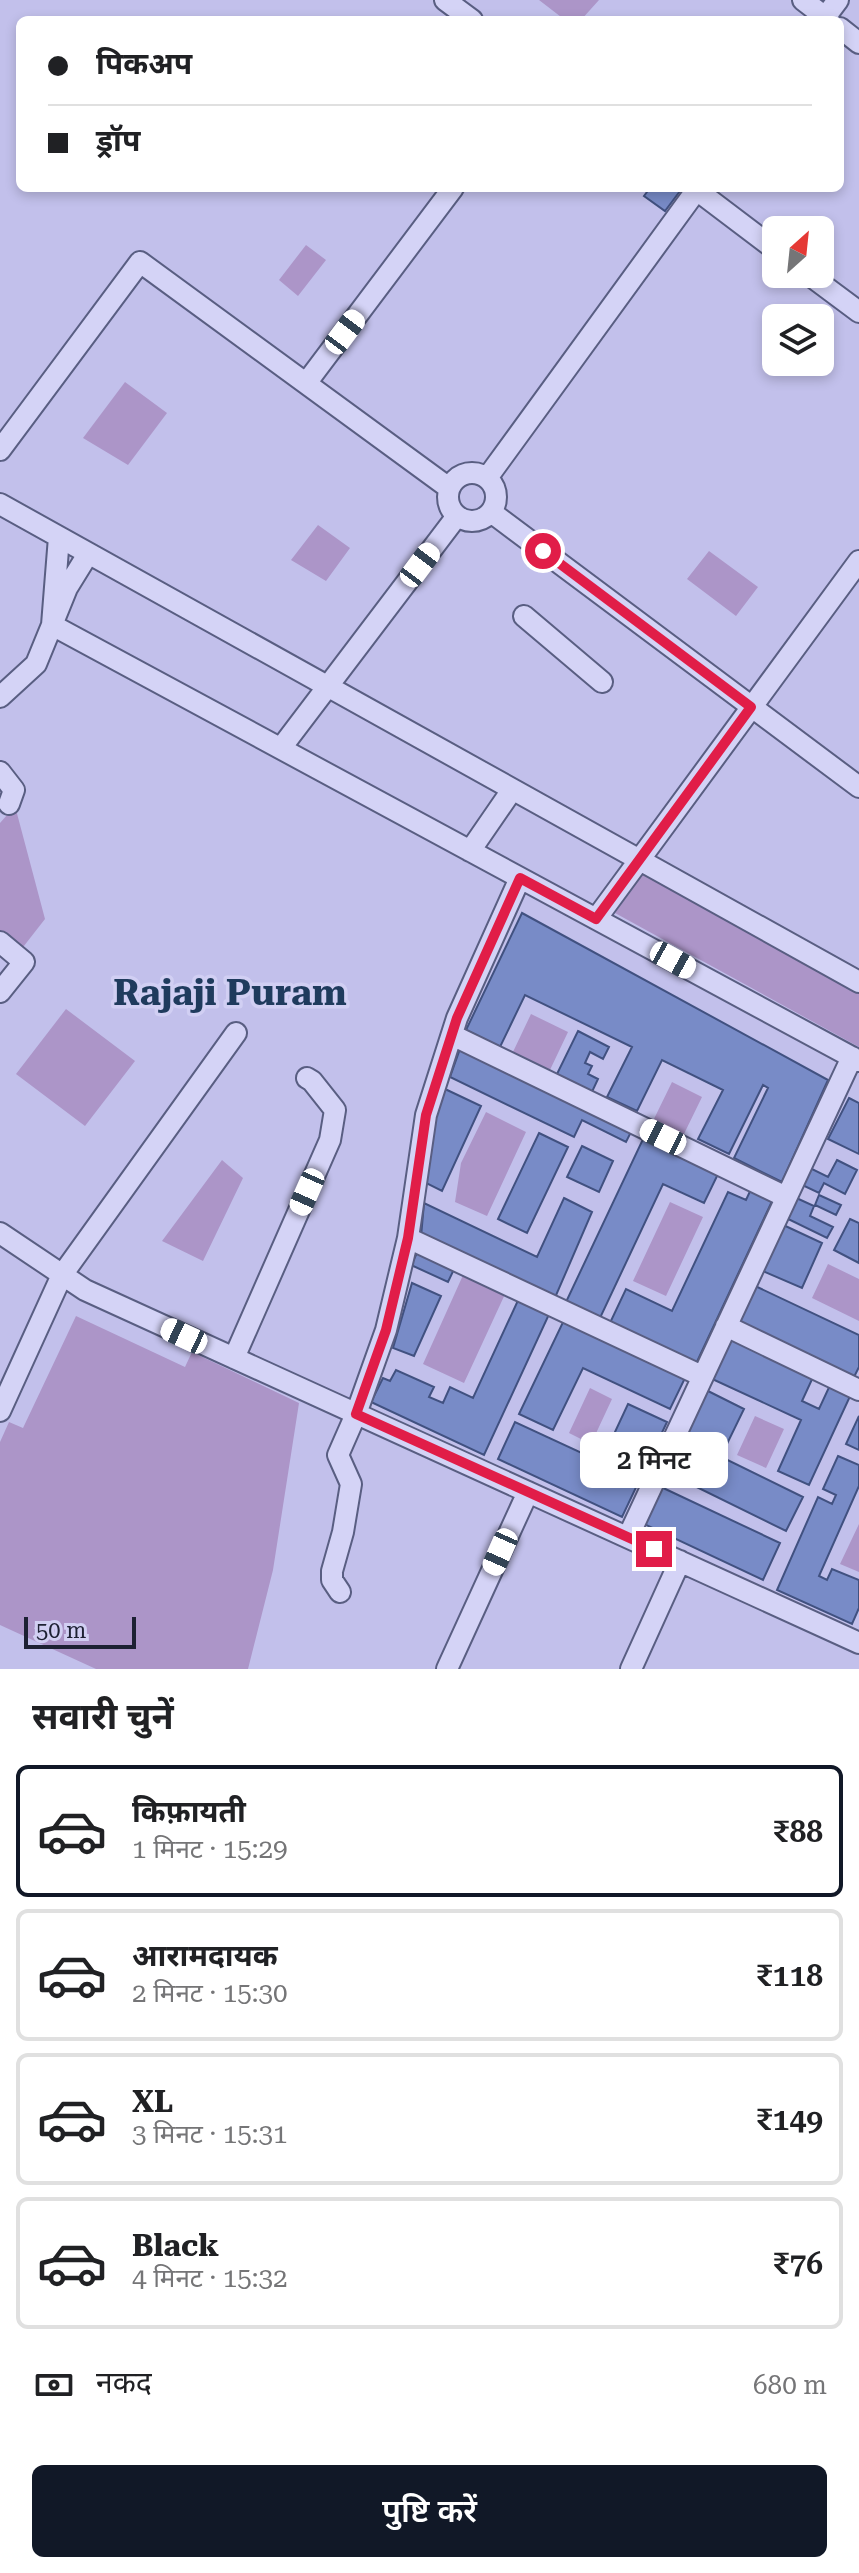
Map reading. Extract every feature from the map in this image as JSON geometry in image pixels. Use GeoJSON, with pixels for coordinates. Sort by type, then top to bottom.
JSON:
{"type":"FeatureCollection","features":[{"type":"Feature","properties":{"kind":"street"},"geometry":{"type":"LineString","coordinates":[[445,0],[467,16]]}},
{"type":"Feature","properties":{"kind":"street"},"geometry":{"type":"LineString","coordinates":[[803,0],[823,16]]}},
{"type":"Feature","properties":{"kind":"street"},"geometry":{"type":"LineString","coordinates":[[307,382],[450,192]]}},
{"type":"Feature","properties":{"kind":"street"},"geometry":{"type":"LineString","coordinates":[[487,478],[694,192]]}},
{"type":"Feature","properties":{"kind":"street"},"geometry":{"type":"LineString","coordinates":[[700,192],[762,239]]}},
{"type":"Feature","properties":{"kind":"street"},"geometry":{"type":"LineString","coordinates":[[0,450],[140,262],[449,488]]}},
{"type":"Feature","properties":{"kind":"street"},"geometry":{"type":"LineString","coordinates":[[827,288],[859,312]]}},
{"type":"Feature","properties":{"kind":"street"},"geometry":{"type":"LineString","coordinates":[[465,474],[479,474],[492,484],[497,498],[486,517],[471,521],[457,516],[448,503],[449,488],[453,481],[465,474]]}},
{"type":"Feature","properties":{"kind":"street"},"geometry":{"type":"LineString","coordinates":[[0,504],[859,982]]}},
{"type":"Feature","properties":{"kind":"street"},"geometry":{"type":"LineString","coordinates":[[491,512],[859,787]]}},
{"type":"Feature","properties":{"kind":"street"},"geometry":{"type":"LineString","coordinates":[[281,748],[457,516]]}},
{"type":"Feature","properties":{"kind":"street"},"geometry":{"type":"LineString","coordinates":[[52,625],[59,537]]}},
{"type":"Feature","properties":{"kind":"street"},"geometry":{"type":"LineString","coordinates":[[0,697],[36,664],[67,588],[88,554]]}},
{"type":"Feature","properties":{"kind":"street"},"geometry":{"type":"LineString","coordinates":[[596,919],[859,561]]}},
{"type":"Feature","properties":{"kind":"street"},"geometry":{"type":"LineString","coordinates":[[524,616],[602,682]]}},
{"type":"Feature","properties":{"kind":"street"},"geometry":{"type":"LineString","coordinates":[[52,625],[855,1059],[786,1197],[628,1537]]}},
{"type":"Feature","properties":{"kind":"street"},"geometry":{"type":"LineString","coordinates":[[0,772],[14,790],[9,804]]}},
{"type":"Feature","properties":{"kind":"street"},"geometry":{"type":"LineString","coordinates":[[470,851],[512,790]]}},
{"type":"Feature","properties":{"kind":"street"},"geometry":{"type":"LineString","coordinates":[[340,1592],[332,1580],[332,1571],[343,1532],[351,1484],[338,1455],[386,1330],[408,1238],[426,1115],[457,1018],[520,878]]}},
{"type":"Feature","properties":{"kind":"street"},"geometry":{"type":"LineString","coordinates":[[0,942],[24,962],[0,992]]}},
{"type":"Feature","properties":{"kind":"street"},"geometry":{"type":"LineString","coordinates":[[0,1411],[62,1275],[236,1033]]}},
{"type":"Feature","properties":{"kind":"street"},"geometry":{"type":"LineString","coordinates":[[452,1035],[786,1197]]}},
{"type":"Feature","properties":{"kind":"street"},"geometry":{"type":"LineString","coordinates":[[234,1358],[330,1140],[335,1110],[307,1078]]}},
{"type":"Feature","properties":{"kind":"street"},"geometry":{"type":"LineString","coordinates":[[0,1233],[85,1290],[859,1643]]}},
{"type":"Feature","properties":{"kind":"street"},"geometry":{"type":"LineString","coordinates":[[408,1238],[702,1376]]}},
{"type":"Feature","properties":{"kind":"street"},"geometry":{"type":"LineString","coordinates":[[726,1326],[859,1390]]}},
{"type":"Feature","properties":{"kind":"street"},"geometry":{"type":"LineString","coordinates":[[447,1669],[528,1492]]}},
{"type":"Feature","properties":{"kind":"street"},"geometry":{"type":"LineString","coordinates":[[631,1669],[680,1561]]}},
{"type":"Feature","properties":{"kind":"shaded area"},"geometry":{"type":"Polygon","coordinates":[[[539,0],[599,0],[585,16],[560,16],[539,0]]]}},
{"type":"Feature","properties":{"kind":"shaded area"},"geometry":{"type":"Polygon","coordinates":[[[306,245],[326,260],[298,296],[279,280],[306,245]]]}},
{"type":"Feature","properties":{"kind":"shaded area"},"geometry":{"type":"Polygon","coordinates":[[[125,382],[167,413],[128,465],[83,438],[125,382]]]}},
{"type":"Feature","properties":{"kind":"shaded area"},"geometry":{"type":"Polygon","coordinates":[[[318,525],[350,548],[326,581],[291,560],[318,525]]]}},
{"type":"Feature","properties":{"kind":"shaded area"},"geometry":{"type":"Polygon","coordinates":[[[709,551],[758,587],[736,616],[687,579],[709,551]]]}},
{"type":"Feature","properties":{"kind":"shaded area"},"geometry":{"type":"Polygon","coordinates":[[[15,806],[45,919],[20,951],[0,934],[0,823],[15,806]]]}},
{"type":"Feature","properties":{"kind":"shaded area"},"geometry":{"type":"Polygon","coordinates":[[[643,874],[859,993],[859,1047],[615,913],[643,874]]]}},
{"type":"Feature","properties":{"kind":"shaded area"},"geometry":{"type":"Polygon","coordinates":[[[66,1009],[135,1061],[85,1126],[16,1074],[66,1009]]]}},
{"type":"Feature","properties":{"kind":"shaded area"},"geometry":{"type":"Polygon","coordinates":[[[531,1014],[568,1032],[549,1072],[512,1054],[531,1014]]]}},
{"type":"Feature","properties":{"kind":"shaded area"},"geometry":{"type":"Polygon","coordinates":[[[672,1082],[702,1097],[682,1138],[652,1123],[672,1082]]]}},
{"type":"Feature","properties":{"kind":"shaded area"},"geometry":{"type":"Polygon","coordinates":[[[486,1112],[526,1132],[487,1216],[455,1202],[461,1163],[486,1112]]]}},
{"type":"Feature","properties":{"kind":"shaded area"},"geometry":{"type":"Polygon","coordinates":[[[222,1160],[243,1178],[203,1261],[162,1241],[222,1160]]]}},
{"type":"Feature","properties":{"kind":"shaded area"},"geometry":{"type":"Polygon","coordinates":[[[670,1202],[703,1217],[666,1296],[633,1281],[670,1202]]]}},
{"type":"Feature","properties":{"kind":"shaded area"},"geometry":{"type":"Polygon","coordinates":[[[828,1264],[859,1279],[859,1321],[812,1298],[828,1264]]]}},
{"type":"Feature","properties":{"kind":"shaded area"},"geometry":{"type":"Polygon","coordinates":[[[464,1273],[506,1292],[464,1383],[423,1364],[464,1273]]]}},
{"type":"Feature","properties":{"kind":"shaded area"},"geometry":{"type":"Polygon","coordinates":[[[76,1316],[185,1367],[192,1352],[299,1403],[273,1570],[248,1669],[96,1669],[0,1625],[0,1442],[9,1422],[23,1428],[76,1316]]]}},
{"type":"Feature","properties":{"kind":"shaded area"},"geometry":{"type":"Polygon","coordinates":[[[590,1388],[612,1399],[591,1444],[569,1433],[590,1388]]]}},
{"type":"Feature","properties":{"kind":"shaded area"},"geometry":{"type":"Polygon","coordinates":[[[755,1416],[784,1429],[766,1468],[737,1455],[755,1416]]]}},
{"type":"Feature","properties":{"kind":"shaded area"},"geometry":{"type":"Polygon","coordinates":[[[859,1524],[859,1572],[840,1564],[859,1524]]]}},
{"type":"Feature","properties":{"kind":"building"},"geometry":{"type":"Polygon","coordinates":[[[647,192],[679,192],[665,211],[644,196],[647,192]]]}},
{"type":"Feature","properties":{"kind":"building"},"geometry":{"type":"Polygon","coordinates":[[[522,913],[828,1080],[782,1182],[734,1158],[768,1088],[763,1085],[729,1154],[698,1139],[723,1090],[662,1060],[637,1111],[607,1097],[632,1047],[525,995],[500,1047],[466,1030],[522,913]]]}},
{"type":"Feature","properties":{"kind":"building"},"geometry":{"type":"Polygon","coordinates":[[[578,1031],[609,1047],[603,1059],[590,1052],[585,1063],[592,1066],[588,1074],[598,1079],[591,1094],[556,1076],[578,1031]]]}},
{"type":"Feature","properties":{"kind":"building"},"geometry":{"type":"Polygon","coordinates":[[[461,1046],[634,1126],[626,1142],[582,1120],[574,1137],[450,1077],[461,1046]]]}},
{"type":"Feature","properties":{"kind":"building"},"geometry":{"type":"Polygon","coordinates":[[[445,1089],[481,1106],[442,1191],[426,1183],[435,1119],[445,1089]]]}},
{"type":"Feature","properties":{"kind":"building"},"geometry":{"type":"Polygon","coordinates":[[[849,1098],[859,1103],[859,1154],[828,1139],[849,1098]]]}},
{"type":"Feature","properties":{"kind":"building"},"geometry":{"type":"Polygon","coordinates":[[[539,1133],[568,1147],[527,1233],[498,1219],[539,1133]]]}},
{"type":"Feature","properties":{"kind":"building"},"geometry":{"type":"Polygon","coordinates":[[[644,1137],[719,1172],[704,1203],[663,1184],[600,1318],[566,1302],[644,1137]]]}},
{"type":"Feature","properties":{"kind":"building"},"geometry":{"type":"Polygon","coordinates":[[[582,1146],[613,1161],[599,1192],[567,1177],[582,1146]]]}},
{"type":"Feature","properties":{"kind":"building"},"geometry":{"type":"Polygon","coordinates":[[[837,1160],[857,1170],[845,1194],[824,1183],[819,1193],[798,1183],[806,1166],[828,1177],[837,1160]]]}},
{"type":"Feature","properties":{"kind":"building"},"geometry":{"type":"Polygon","coordinates":[[[752,1187],[774,1197],[695,1366],[609,1325],[626,1289],[672,1311],[728,1192],[746,1200],[752,1187]]]}},
{"type":"Feature","properties":{"kind":"building"},"geometry":{"type":"Polygon","coordinates":[[[819,1195],[841,1205],[836,1215],[815,1205],[819,1195]]]}},
{"type":"Feature","properties":{"kind":"building"},"geometry":{"type":"Polygon","coordinates":[[[792,1196],[814,1206],[810,1216],[833,1227],[827,1238],[782,1216],[792,1196]]]}},
{"type":"Feature","properties":{"kind":"building"},"geometry":{"type":"Polygon","coordinates":[[[564,1198],[592,1212],[554,1300],[421,1237],[424,1203],[537,1257],[564,1198]]]}},
{"type":"Feature","properties":{"kind":"building"},"geometry":{"type":"Polygon","coordinates":[[[850,1219],[859,1223],[859,1263],[834,1250],[850,1219]]]}},
{"type":"Feature","properties":{"kind":"building"},"geometry":{"type":"Polygon","coordinates":[[[779,1223],[822,1243],[802,1288],[758,1269],[779,1223]]]}},
{"type":"Feature","properties":{"kind":"building"},"geometry":{"type":"Polygon","coordinates":[[[419,1249],[456,1265],[448,1282],[411,1265],[419,1249]]]}},
{"type":"Feature","properties":{"kind":"building"},"geometry":{"type":"Polygon","coordinates":[[[412,1283],[441,1296],[414,1356],[393,1348],[412,1283]]]}},
{"type":"Feature","properties":{"kind":"building"},"geometry":{"type":"Polygon","coordinates":[[[753,1285],[859,1335],[859,1367],[852,1381],[734,1325],[753,1285]]]}},
{"type":"Feature","properties":{"kind":"building"},"geometry":{"type":"Polygon","coordinates":[[[520,1296],[551,1310],[484,1455],[371,1402],[383,1378],[390,1381],[396,1370],[434,1387],[429,1397],[443,1403],[450,1387],[473,1398],[520,1296]]]}},
{"type":"Feature","properties":{"kind":"building"},"geometry":{"type":"Polygon","coordinates":[[[565,1318],[686,1376],[670,1409],[583,1368],[553,1430],[519,1414],[565,1318]]]}},
{"type":"Feature","properties":{"kind":"building"},"geometry":{"type":"Polygon","coordinates":[[[729,1336],[814,1375],[802,1401],[819,1409],[831,1383],[852,1392],[809,1485],[778,1471],[801,1420],[710,1378],[729,1336]]]}},
{"type":"Feature","properties":{"kind":"building"},"geometry":{"type":"Polygon","coordinates":[[[704,1389],[744,1409],[726,1446],[708,1437],[703,1448],[803,1497],[786,1531],[664,1471],[674,1451],[694,1461],[699,1451],[678,1441],[704,1389]]]}},
{"type":"Feature","properties":{"kind":"building"},"geometry":{"type":"Polygon","coordinates":[[[628,1404],[667,1422],[622,1517],[498,1459],[515,1422],[601,1462],[628,1404]]]}},
{"type":"Feature","properties":{"kind":"building"},"geometry":{"type":"Polygon","coordinates":[[[859,1416],[859,1450],[846,1444],[859,1416]]]}},
{"type":"Feature","properties":{"kind":"building"},"geometry":{"type":"Polygon","coordinates":[[[838,1456],[859,1465],[859,1486],[819,1576],[827,1580],[832,1569],[859,1580],[859,1608],[852,1624],[777,1590],[818,1497],[832,1504],[836,1495],[823,1489],[838,1456]]]}},
{"type":"Feature","properties":{"kind":"building"},"geometry":{"type":"Polygon","coordinates":[[[659,1486],[780,1543],[763,1580],[642,1523],[659,1486]]]}},
{"type":"Feature","properties":{"kind":"district","name":"Rajaji Puram"},"geometry":{"type":"Point","coordinates":[230,992]}},
{"type":"Feature","properties":{"kind":"route"},"geometry":{"type":"LineString","coordinates":[[543,551],[751,707],[596,919],[520,878],[457,1018],[426,1115],[408,1238],[386,1330],[356,1414],[654,1549]]}}]}
